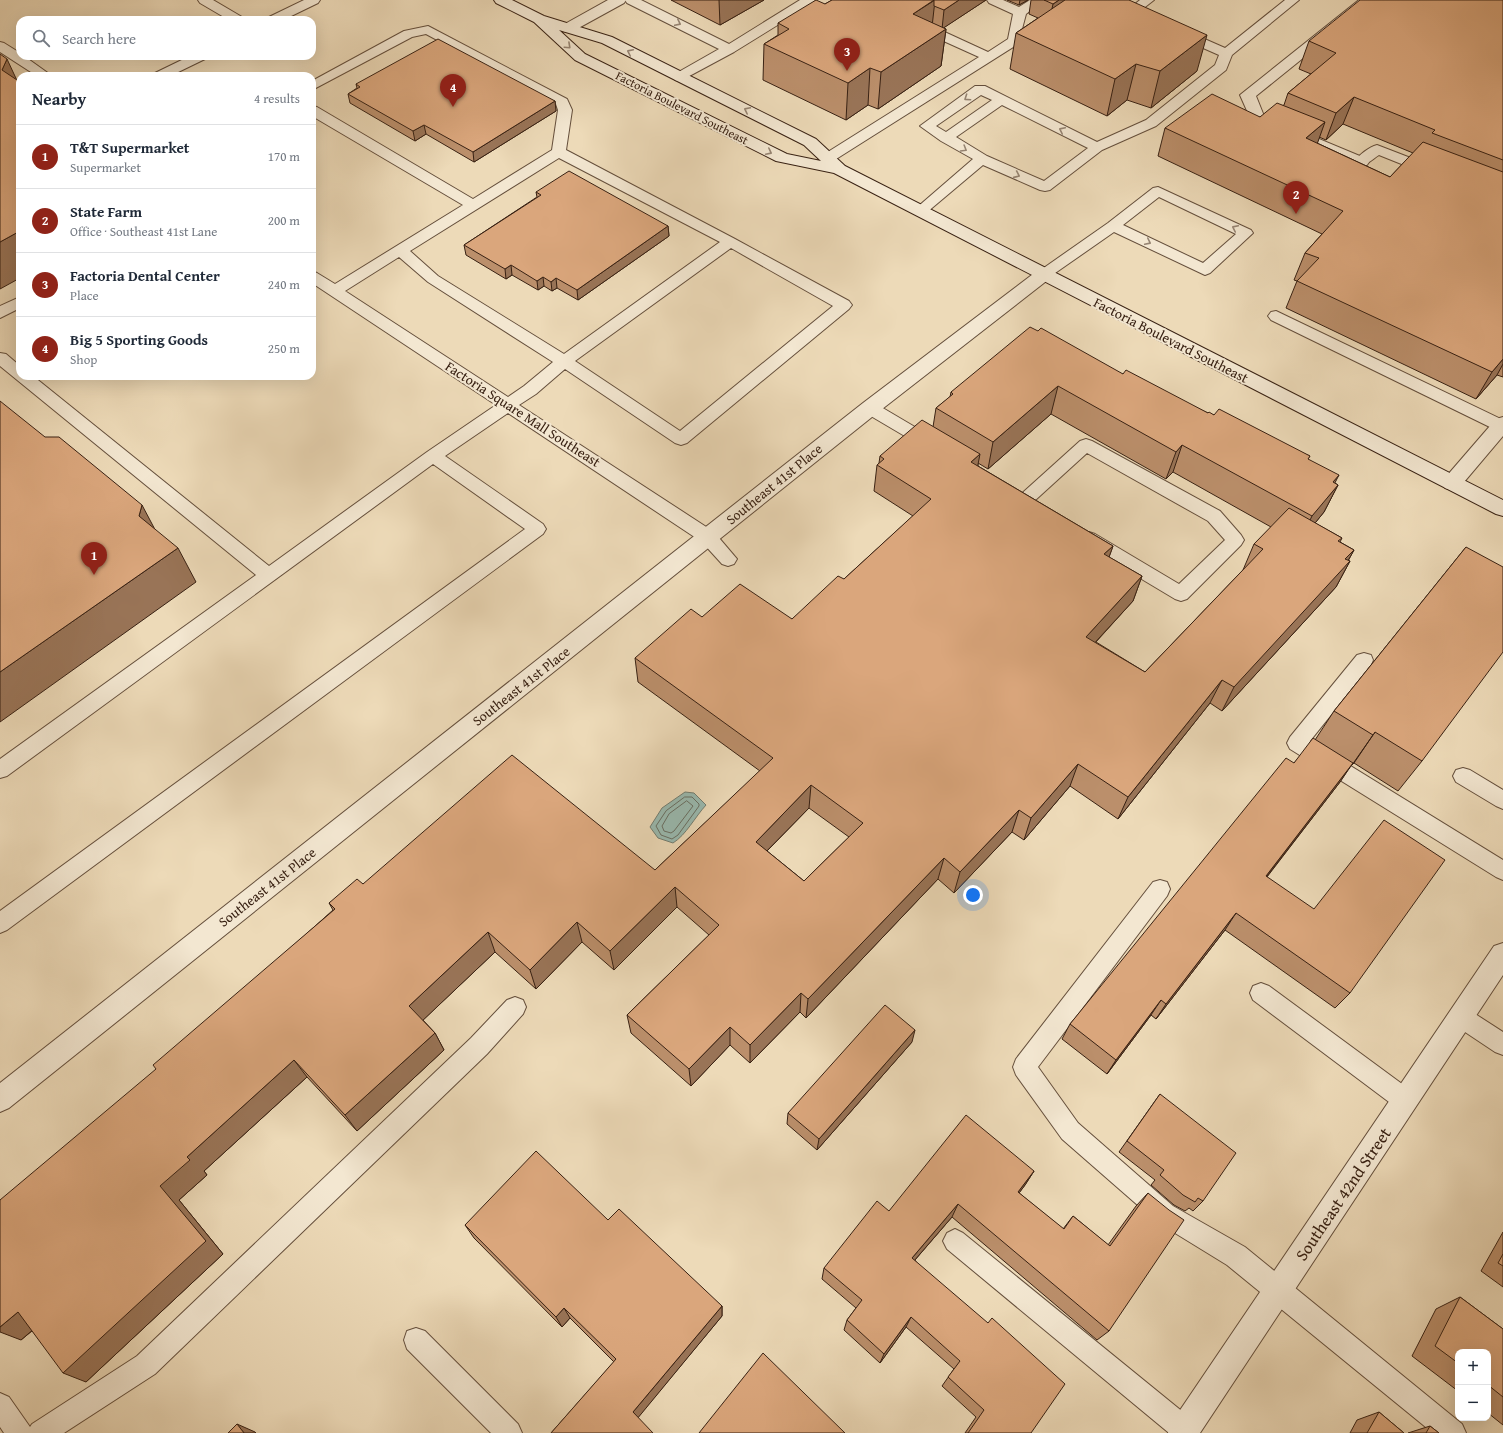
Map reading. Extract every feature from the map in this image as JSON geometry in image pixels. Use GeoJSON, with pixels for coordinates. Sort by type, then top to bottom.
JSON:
{"type":"FeatureCollection","features":[{"type":"Feature","properties":{"kind":"street","name":"Factoria Boulevard Southeast"},"geometry":{"type":"LineString","coordinates":[[501,0],[539,19],[607,40],[810,142],[833,164],[1043,275],[1503,509]]}},
{"type":"Feature","properties":{"kind":"street"},"geometry":{"type":"LineString","coordinates":[[568,28],[619,0]]}},
{"type":"Feature","properties":{"kind":"street"},"geometry":{"type":"LineString","coordinates":[[1361,162],[1257,120],[1248,95],[1368,0]]}},
{"type":"Feature","properties":{"kind":"street","name":"Factoria Boulevard Southeast"},"geometry":{"type":"LineString","coordinates":[[539,19],[580,57],[782,158],[833,164]]}},
{"type":"Feature","properties":{"kind":"street","name":"Southeast 41st Place"},"geometry":{"type":"LineString","coordinates":[[0,1099],[870,408],[1043,275]]}},
{"type":"Feature","properties":{"kind":"street"},"geometry":{"type":"LineString","coordinates":[[1452,483],[1502,425]]}},
{"type":"Feature","properties":{"kind":"street","name":"Southeast 42nd Street"},"geometry":{"type":"LineString","coordinates":[[1184,1432],[1503,954]]}},
{"type":"Feature","properties":{"kind":"lane"},"geometry":{"type":"LineString","coordinates":[[204,0],[231,16]]}},
{"type":"Feature","properties":{"kind":"lane"},"geometry":{"type":"LineString","coordinates":[[281,16],[314,0]]}},
{"type":"Feature","properties":{"kind":"lane"},"geometry":{"type":"LineString","coordinates":[[631,0],[655,5],[729,49]]}},
{"type":"Feature","properties":{"kind":"lane"},"geometry":{"type":"LineString","coordinates":[[680,77],[809,0]]}},
{"type":"Feature","properties":{"kind":"lane"},"geometry":{"type":"LineString","coordinates":[[993,0],[1020,12]]}},
{"type":"Feature","properties":{"kind":"lane"},"geometry":{"type":"LineString","coordinates":[[833,164],[1014,41],[1020,12],[1038,0]]}},
{"type":"Feature","properties":{"kind":"lane"},"geometry":{"type":"LineString","coordinates":[[1148,0],[1131,12],[1153,22]]}},
{"type":"Feature","properties":{"kind":"lane"},"geometry":{"type":"LineString","coordinates":[[1097,147],[980,89],[927,126],[982,159],[1045,187],[1097,147],[1151,122],[1221,67],[1226,53],[1293,0]]}},
{"type":"Feature","properties":{"kind":"lane"},"geometry":{"type":"LineString","coordinates":[[910,21],[989,58]]}},
{"type":"Feature","properties":{"kind":"lane"},"geometry":{"type":"LineString","coordinates":[[1168,28],[1226,53]]}},
{"type":"Feature","properties":{"kind":"lane"},"geometry":{"type":"LineString","coordinates":[[316,84],[408,34],[428,30],[562,102],[565,110],[559,152]]}},
{"type":"Feature","properties":{"kind":"lane"},"geometry":{"type":"LineString","coordinates":[[0,46],[16,56]]}},
{"type":"Feature","properties":{"kind":"lane"},"geometry":{"type":"LineString","coordinates":[[21,60],[40,72]]}},
{"type":"Feature","properties":{"kind":"lane"},"geometry":{"type":"LineString","coordinates":[[168,72],[192,60]]}},
{"type":"Feature","properties":{"kind":"lane"},"geometry":{"type":"LineString","coordinates":[[946,138],[1001,100]]}},
{"type":"Feature","properties":{"kind":"lane"},"geometry":{"type":"LineString","coordinates":[[316,112],[474,204]]}},
{"type":"Feature","properties":{"kind":"lane"},"geometry":{"type":"LineString","coordinates":[[1361,162],[1378,150],[1444,176]]}},
{"type":"Feature","properties":{"kind":"lane"},"geometry":{"type":"LineString","coordinates":[[334,291],[559,152]]}},
{"type":"Feature","properties":{"kind":"lane"},"geometry":{"type":"LineString","coordinates":[[400,250],[433,279],[564,361],[681,439],[844,305],[730,242],[559,152]]}},
{"type":"Feature","properties":{"kind":"lane"},"geometry":{"type":"LineString","coordinates":[[921,210],[982,159]]}},
{"type":"Feature","properties":{"kind":"lane"},"geometry":{"type":"LineString","coordinates":[[1043,275],[1113,226],[1158,190],[1246,233],[1205,270],[1113,226]]}},
{"type":"Feature","properties":{"kind":"lane"},"geometry":{"type":"LineString","coordinates":[[0,770],[433,456],[530,390],[564,361],[730,242]]}},
{"type":"Feature","properties":{"kind":"lane","name":"Factoria Square Mall Southeast"},"geometry":{"type":"LineString","coordinates":[[316,279],[708,537],[728,559]]}},
{"type":"Feature","properties":{"kind":"lane"},"geometry":{"type":"LineString","coordinates":[[0,314],[16,304]]}},
{"type":"Feature","properties":{"kind":"lane"},"geometry":{"type":"LineString","coordinates":[[1276,316],[1502,425]]}},
{"type":"Feature","properties":{"kind":"lane"},"geometry":{"type":"LineString","coordinates":[[0,358],[16,371]]}},
{"type":"Feature","properties":{"kind":"lane"},"geometry":{"type":"LineString","coordinates":[[28,380],[268,575]]}},
{"type":"Feature","properties":{"kind":"lane"},"geometry":{"type":"LineString","coordinates":[[870,408],[944,452]]}},
{"type":"Feature","properties":{"kind":"lane"},"geometry":{"type":"LineString","coordinates":[[1025,500],[1086,445],[1214,516],[1235,540],[1181,594],[1072,529]]}},
{"type":"Feature","properties":{"kind":"lane"},"geometry":{"type":"LineString","coordinates":[[0,924],[537,529],[433,456]]}},
{"type":"Feature","properties":{"kind":"lane"},"geometry":{"type":"LineString","coordinates":[[1364,660],[1297,743],[1503,871]]}},
{"type":"Feature","properties":{"kind":"lane"},"geometry":{"type":"LineString","coordinates":[[1463,776],[1503,800]]}},
{"type":"Feature","properties":{"kind":"lane"},"geometry":{"type":"LineString","coordinates":[[1160,889],[1024,1067],[1070,1131],[1165,1214],[1236,1256],[1453,1433]]}},
{"type":"Feature","properties":{"kind":"lane"},"geometry":{"type":"LineString","coordinates":[[1261,993],[1405,1100]]}},
{"type":"Feature","properties":{"kind":"lane"},"geometry":{"type":"LineString","coordinates":[[41,1433],[146,1365],[479,1046],[515,1007]]}},
{"type":"Feature","properties":{"kind":"lane"},"geometry":{"type":"LineString","coordinates":[[1461,1017],[1503,1044]]}},
{"type":"Feature","properties":{"kind":"lane"},"geometry":{"type":"LineString","coordinates":[[955,1241],[1184,1432]]}},
{"type":"Feature","properties":{"kind":"lane"},"geometry":{"type":"LineString","coordinates":[[416,1340],[509,1433]]}},
{"type":"Feature","properties":{"kind":"lane"},"geometry":{"type":"LineString","coordinates":[[0,1406],[20,1433]]}},
{"type":"Feature","properties":{"kind":"water"},"geometry":{"type":"Polygon","coordinates":[[[685,792],[694,793],[706,805],[678,840],[673,843],[658,838],[650,827],[662,808],[685,792]]]}},
{"type":"Feature","properties":{"kind":"building"},"geometry":{"type":"Polygon","coordinates":[[[816,0],[825,4],[832,0],[934,0],[913,14],[946,29],[881,72],[870,68],[848,83],[764,44],[789,29],[778,23],[816,0]]]}},
{"type":"Feature","properties":{"kind":"building"},"geometry":{"type":"Polygon","coordinates":[[[934,0],[959,0],[944,10],[934,6],[934,0]]]}},
{"type":"Feature","properties":{"kind":"building"},"geometry":{"type":"Polygon","coordinates":[[[1044,0],[1059,0],[1053,4],[1044,0]]]}},
{"type":"Feature","properties":{"kind":"building"},"geometry":{"type":"Polygon","coordinates":[[[1065,0],[1129,0],[1207,35],[1160,71],[1136,64],[1115,79],[1016,33],[1065,0]]]}},
{"type":"Feature","properties":{"kind":"building"},"geometry":{"type":"Polygon","coordinates":[[[1360,0],[1503,0],[1503,160],[1432,133],[1435,130],[1354,97],[1336,113],[1288,93],[1336,53],[1309,41],[1360,0]]]}},
{"type":"Feature","properties":{"kind":"building"},"geometry":{"type":"Polygon","coordinates":[[[438,39],[555,101],[473,152],[424,125],[413,131],[348,94],[360,87],[356,84],[438,39]]]}},
{"type":"Feature","properties":{"kind":"building"},"geometry":{"type":"Polygon","coordinates":[[[0,54],[7,59],[2,70],[16,79],[16,233],[0,242],[0,54]]]}},
{"type":"Feature","properties":{"kind":"building"},"geometry":{"type":"Polygon","coordinates":[[[1212,94],[1260,117],[1277,103],[1325,122],[1306,138],[1390,177],[1423,142],[1503,172],[1503,359],[1492,372],[1297,281],[1319,258],[1305,253],[1343,211],[1165,128],[1212,94]]]}},
{"type":"Feature","properties":{"kind":"building"},"geometry":{"type":"Polygon","coordinates":[[[569,171],[668,226],[577,290],[556,278],[551,282],[543,277],[537,281],[511,265],[505,269],[464,245],[541,195],[536,192],[569,171]]]}},
{"type":"Feature","properties":{"kind":"building"},"geometry":{"type":"Polygon","coordinates":[[[1030,327],[1038,331],[1041,328],[1123,374],[1126,370],[1208,413],[1209,412],[1214,415],[1219,409],[1310,456],[1308,459],[1339,475],[1333,482],[1338,485],[1312,516],[1182,445],[1176,452],[1058,386],[993,442],[936,408],[953,394],[951,392],[1030,327]]]}},
{"type":"Feature","properties":{"kind":"building"},"geometry":{"type":"Polygon","coordinates":[[[0,401],[45,437],[59,437],[142,505],[139,516],[178,548],[0,672],[0,401]]]}},
{"type":"Feature","properties":{"kind":"building"},"geometry":{"type":"Polygon","coordinates":[[[922,420],[980,454],[971,462],[1113,546],[1104,554],[1142,576],[1086,637],[1145,672],[1263,549],[1254,544],[1289,508],[1342,538],[1338,541],[1354,550],[1345,559],[1350,561],[1234,687],[1222,680],[1128,797],[1078,764],[1031,818],[1019,810],[960,872],[944,858],[808,999],[801,993],[750,1045],[730,1027],[689,1069],[627,1015],[719,925],[675,887],[610,951],[577,922],[530,970],[488,932],[409,1006],[435,1033],[345,1115],[294,1060],[187,1157],[190,1160],[160,1186],[206,1241],[63,1373],[18,1312],[0,1327],[0,1200],[156,1069],[153,1065],[335,909],[329,903],[357,879],[363,884],[512,755],[655,870],[773,758],[635,658],[691,609],[702,617],[740,584],[792,619],[838,576],[844,579],[931,499],[877,465],[884,459],[880,456],[922,420]],[[811,785],[756,842],[804,881],[863,823],[811,785]]]}},
{"type":"Feature","properties":{"kind":"building"},"geometry":{"type":"Polygon","coordinates":[[[1466,547],[1503,567],[1503,652],[1422,761],[1375,732],[1373,735],[1334,711],[1466,547]]]}},
{"type":"Feature","properties":{"kind":"building"},"geometry":{"type":"Polygon","coordinates":[[[1313,738],[1353,763],[1266,876],[1314,909],[1384,820],[1445,860],[1350,993],[1236,913],[1166,1004],[1161,1000],[1116,1060],[1070,1024],[1286,758],[1294,763],[1313,738]]]}},
{"type":"Feature","properties":{"kind":"building"},"geometry":{"type":"Polygon","coordinates":[[[885,1005],[915,1030],[819,1139],[788,1113],[885,1005]]]}},
{"type":"Feature","properties":{"kind":"building"},"geometry":{"type":"Polygon","coordinates":[[[1160,1094],[1236,1153],[1203,1201],[1198,1198],[1195,1202],[1183,1195],[1160,1175],[1164,1170],[1127,1141],[1160,1094]]]}},
{"type":"Feature","properties":{"kind":"building"},"geometry":{"type":"Polygon","coordinates":[[[966,1115],[1034,1171],[1018,1192],[1064,1229],[1073,1216],[1110,1246],[1148,1193],[1184,1220],[1109,1331],[958,1204],[912,1258],[988,1323],[992,1318],[1065,1384],[1031,1433],[968,1433],[984,1410],[948,1377],[960,1361],[911,1317],[884,1354],[847,1320],[862,1300],[824,1268],[877,1201],[889,1211],[966,1115]]]}},
{"type":"Feature","properties":{"kind":"building"},"geometry":{"type":"Polygon","coordinates":[[[536,1151],[608,1220],[619,1209],[722,1306],[633,1412],[653,1433],[551,1433],[616,1359],[564,1308],[556,1317],[465,1225],[536,1151]]]}},
{"type":"Feature","properties":{"kind":"building"},"geometry":{"type":"Polygon","coordinates":[[[1503,1254],[1503,1266],[1498,1263],[1503,1254]]]}},
{"type":"Feature","properties":{"kind":"building"},"geometry":{"type":"Polygon","coordinates":[[[1460,1297],[1503,1329],[1503,1397],[1491,1387],[1491,1349],[1455,1349],[1455,1361],[1435,1346],[1460,1297]]]}},
{"type":"Feature","properties":{"kind":"building"},"geometry":{"type":"Polygon","coordinates":[[[763,1353],[845,1433],[699,1433],[763,1353]]]}},
{"type":"Feature","properties":{"kind":"building"},"geometry":{"type":"Polygon","coordinates":[[[1379,1412],[1404,1433],[1367,1433],[1379,1412]]]}},
{"type":"Feature","properties":{"kind":"building"},"geometry":{"type":"Polygon","coordinates":[[[237,1424],[244,1433],[228,1433],[237,1424]]]}},
{"type":"Feature","properties":{"kind":"building"},"geometry":{"type":"Polygon","coordinates":[[[1430,1426],[1439,1433],[1426,1433],[1430,1426]]]}},
{"type":"Feature","properties":{"kind":"place","name":"Factoria Dental Center"},"geometry":{"type":"Point","coordinates":[847,71]}},
{"type":"Feature","properties":{"kind":"place","name":"Big 5 Sporting Goods"},"geometry":{"type":"Point","coordinates":[453,107]}},
{"type":"Feature","properties":{"kind":"place","name":"State Farm"},"geometry":{"type":"Point","coordinates":[1296,214]}},
{"type":"Feature","properties":{"kind":"place","name":"T&T Supermarket"},"geometry":{"type":"Point","coordinates":[94,575]}}]}
